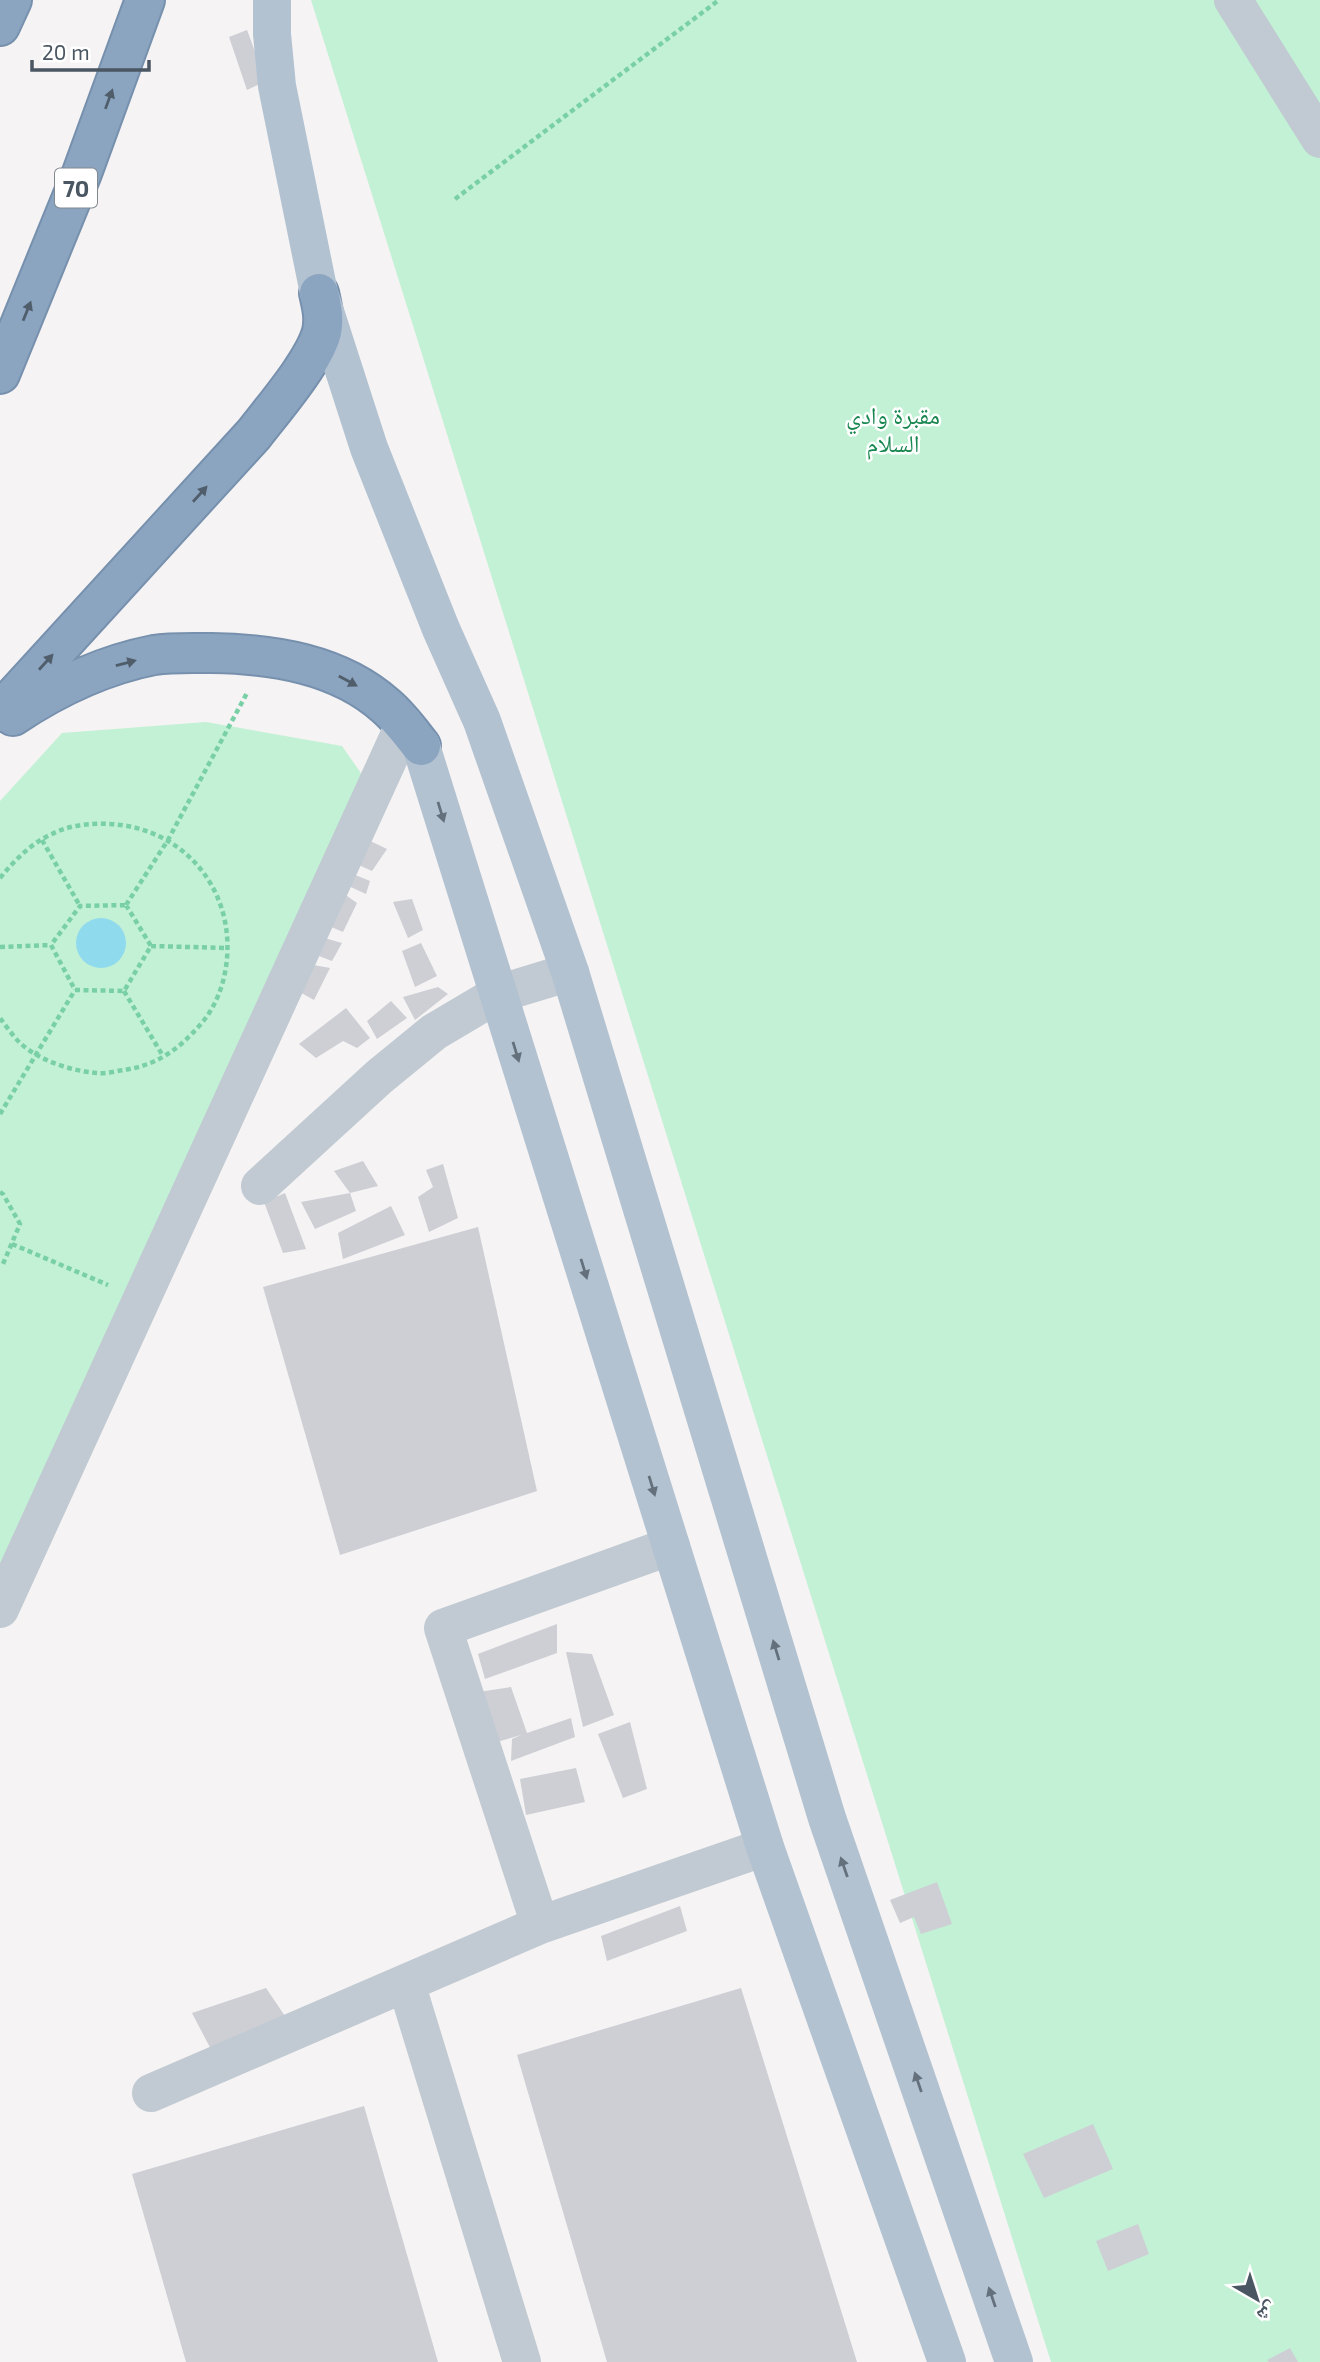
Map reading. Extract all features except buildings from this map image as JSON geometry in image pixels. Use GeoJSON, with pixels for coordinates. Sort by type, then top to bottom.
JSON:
{"type":"FeatureCollection","features":[{"type":"Feature","properties":{"kind":"highway"},"geometry":{"type":"LineString","coordinates":[[0,26],[12,0]]}},
{"type":"Feature","properties":{"kind":"highway","name":"70"},"geometry":{"type":"LineString","coordinates":[[0,374],[82,173],[145,0]]}},
{"type":"Feature","properties":{"kind":"highway"},"geometry":{"type":"LineString","coordinates":[[0,712],[254,434],[295,380],[315,347],[324,316],[320,293]]}},
{"type":"Feature","properties":{"kind":"highway"},"geometry":{"type":"LineString","coordinates":[[0,726],[67,684],[115,666],[155,655],[199,653],[267,656],[298,662],[335,674],[365,690],[386,706],[412,735]]}},
{"type":"Feature","properties":{"kind":"main road"},"geometry":{"type":"LineString","coordinates":[[272,0],[272,34],[278,86],[320,293],[369,448],[441,629],[482,721],[570,972],[827,1818],[1014,2362]]}},
{"type":"Feature","properties":{"kind":"main road"},"geometry":{"type":"LineString","coordinates":[[412,735],[498,994],[765,1847],[947,2362]]}},
{"type":"Feature","properties":{"kind":"street"},"geometry":{"type":"LineString","coordinates":[[1233,0],[1320,139]]}},
{"type":"Feature","properties":{"kind":"street"},"geometry":{"type":"LineString","coordinates":[[0,1609],[141,1299],[412,735]]}},
{"type":"Feature","properties":{"kind":"street"},"geometry":{"type":"LineString","coordinates":[[260,1186],[379,1077],[434,1032],[498,994],[570,972]]}},
{"type":"Feature","properties":{"kind":"street"},"geometry":{"type":"LineString","coordinates":[[540,1925],[443,1628],[671,1546]]}},
{"type":"Feature","properties":{"kind":"street"},"geometry":{"type":"LineString","coordinates":[[151,2093],[540,1925],[765,1847]]}},
{"type":"Feature","properties":{"kind":"street"},"geometry":{"type":"LineString","coordinates":[[406,1983],[522,2362]]}},
{"type":"Feature","properties":{"kind":"path"},"geometry":{"type":"LineString","coordinates":[[455,199],[719,0]]}},
{"type":"Feature","properties":{"kind":"path"},"geometry":{"type":"LineString","coordinates":[[126,905],[168,840],[267,656]]}},
{"type":"Feature","properties":{"kind":"path"},"geometry":{"type":"LineString","coordinates":[[0,878],[19,854],[53,833],[91,823],[131,825],[168,840],[199,865],[220,899],[229,938],[225,977],[210,1014],[181,1046],[143,1067],[100,1074],[58,1065],[21,1044],[0,1018]]}},
{"type":"Feature","properties":{"kind":"path"},"geometry":{"type":"LineString","coordinates":[[42,840],[80,906]]}},
{"type":"Feature","properties":{"kind":"path"},"geometry":{"type":"LineString","coordinates":[[80,906],[126,905]]}},
{"type":"Feature","properties":{"kind":"path"},"geometry":{"type":"LineString","coordinates":[[126,905],[152,946]]}},
{"type":"Feature","properties":{"kind":"path"},"geometry":{"type":"LineString","coordinates":[[51,945],[80,906]]}},
{"type":"Feature","properties":{"kind":"path"},"geometry":{"type":"LineString","coordinates":[[0,947],[51,945]]}},
{"type":"Feature","properties":{"kind":"path"},"geometry":{"type":"LineString","coordinates":[[51,945],[75,990]]}},
{"type":"Feature","properties":{"kind":"path"},"geometry":{"type":"LineString","coordinates":[[152,946],[228,948]]}},
{"type":"Feature","properties":{"kind":"path"},"geometry":{"type":"LineString","coordinates":[[124,991],[152,946]]}},
{"type":"Feature","properties":{"kind":"path"},"geometry":{"type":"LineString","coordinates":[[75,990],[124,991]]}},
{"type":"Feature","properties":{"kind":"path"},"geometry":{"type":"LineString","coordinates":[[0,1114],[75,990]]}},
{"type":"Feature","properties":{"kind":"path"},"geometry":{"type":"LineString","coordinates":[[124,991],[163,1056]]}},
{"type":"Feature","properties":{"kind":"path"},"geometry":{"type":"LineString","coordinates":[[0,1192],[20,1224],[0,1271]]}},
{"type":"Feature","properties":{"kind":"path"},"geometry":{"type":"LineString","coordinates":[[12,1244],[141,1299]]}},
{"type":"Feature","properties":{"kind":"green space","name":"مقبرة وادي السلام"},"geometry":{"type":"Polygon","coordinates":[[[311,0],[1320,0],[1320,2362],[1051,2362],[311,0]]]}},
{"type":"Feature","properties":{"kind":"green space"},"geometry":{"type":"Polygon","coordinates":[[[206,722],[342,746],[363,776],[0,1565],[0,801],[62,733],[206,722]]]}},
{"type":"Feature","properties":{"kind":"water"},"geometry":{"type":"Polygon","coordinates":[[[101,918],[118,926],[126,943],[118,960],[101,968],[84,960],[76,943],[84,926],[101,918]]]}}]}
